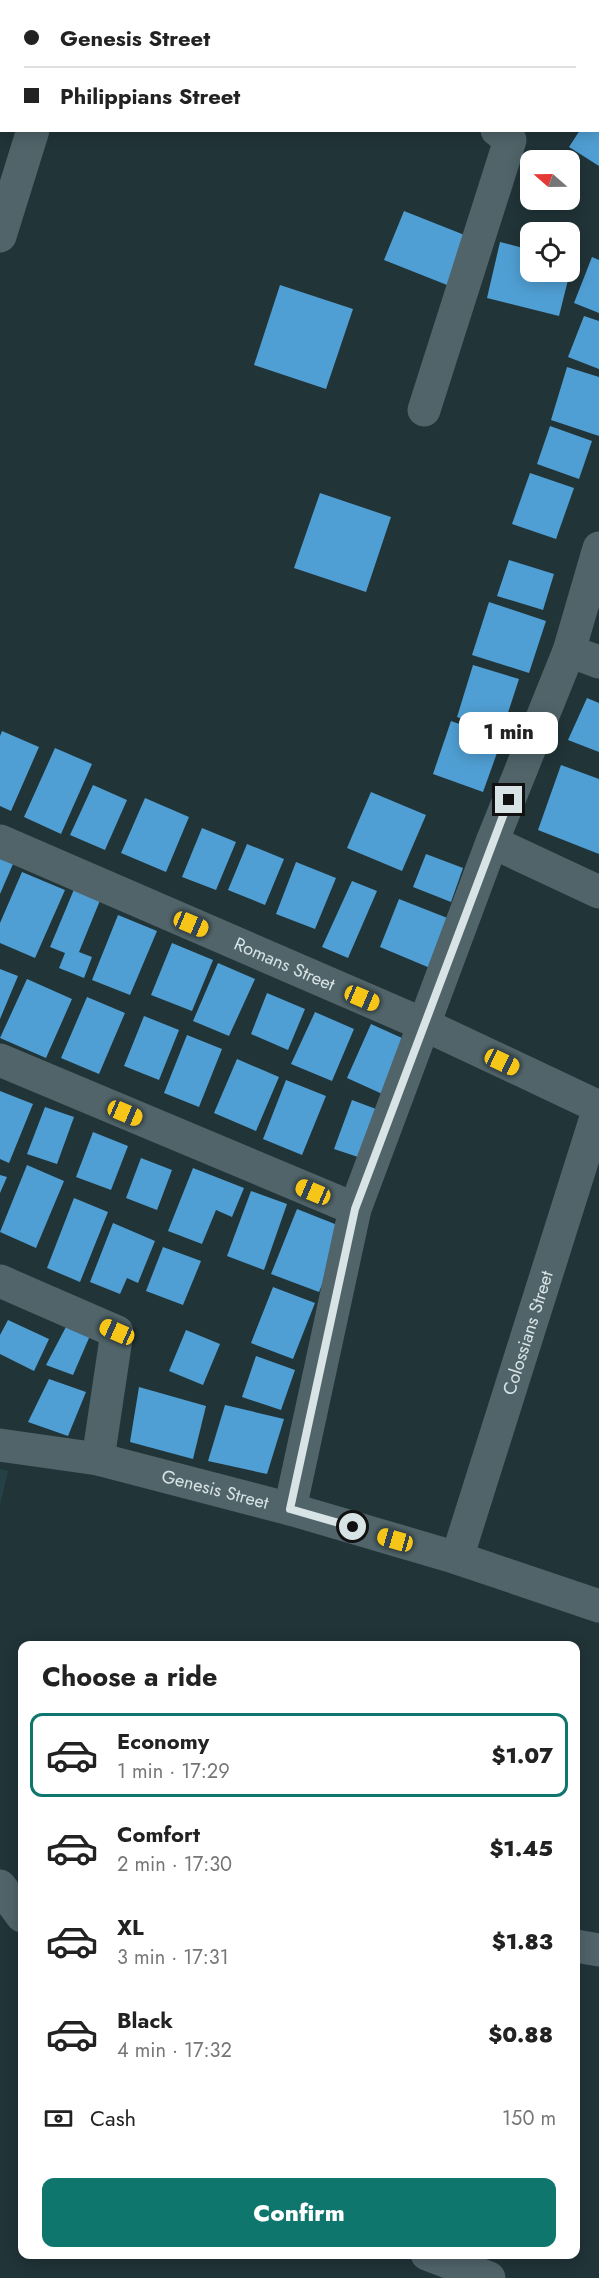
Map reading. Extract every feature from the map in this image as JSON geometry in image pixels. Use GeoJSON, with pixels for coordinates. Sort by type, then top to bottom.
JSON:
{"type":"FeatureCollection","features":[{"type":"Feature","properties":{"kind":"street"},"geometry":{"type":"LineString","coordinates":[[0,236],[32,132]]}},
{"type":"Feature","properties":{"kind":"street"},"geometry":{"type":"LineString","coordinates":[[424,410],[510,140],[500,132]]}},
{"type":"Feature","properties":{"kind":"street"},"geometry":{"type":"LineString","coordinates":[[290,1509],[355,1209],[492,842],[569,651],[599,548]]}},
{"type":"Feature","properties":{"kind":"street"},"geometry":{"type":"LineString","coordinates":[[569,651],[599,662]]}},
{"type":"Feature","properties":{"kind":"street","name":"Romans Street"},"geometry":{"type":"LineString","coordinates":[[0,841],[425,1025],[599,1108]]}},
{"type":"Feature","properties":{"kind":"street"},"geometry":{"type":"LineString","coordinates":[[492,842],[599,892]]}},
{"type":"Feature","properties":{"kind":"street"},"geometry":{"type":"LineString","coordinates":[[0,1060],[355,1209]]}},
{"type":"Feature","properties":{"kind":"street","name":"Colossians Street"},"geometry":{"type":"LineString","coordinates":[[457,1558],[599,1108]]}},
{"type":"Feature","properties":{"kind":"street"},"geometry":{"type":"LineString","coordinates":[[0,1281],[117,1332],[98,1459]]}},
{"type":"Feature","properties":{"kind":"street","name":"Genesis Street"},"geometry":{"type":"LineString","coordinates":[[0,1444],[98,1459],[290,1509],[457,1558],[599,1606]]}},
{"type":"Feature","properties":{"kind":"street"},"geometry":{"type":"LineString","coordinates":[[0,1885],[18,1887]]}},
{"type":"Feature","properties":{"kind":"street"},"geometry":{"type":"LineString","coordinates":[[0,1885],[18,1910]]}},
{"type":"Feature","properties":{"kind":"street"},"geometry":{"type":"LineString","coordinates":[[580,1948],[599,1950]]}},
{"type":"Feature","properties":{"kind":"street"},"geometry":{"type":"LineString","coordinates":[[440,2259],[489,2278]]}},
{"type":"Feature","properties":{"kind":"shaded area"},"geometry":{"type":"Polygon","coordinates":[[[0,1469],[8,1471],[0,1506],[0,1469]]]}},
{"type":"Feature","properties":{"kind":"building"},"geometry":{"type":"Polygon","coordinates":[[[579,132],[599,132],[599,166],[580,154],[580,150],[569,147],[579,132]]]}},
{"type":"Feature","properties":{"kind":"building"},"geometry":{"type":"Polygon","coordinates":[[[404,211],[467,236],[447,285],[384,260],[404,211]]]}},
{"type":"Feature","properties":{"kind":"building"},"geometry":{"type":"Polygon","coordinates":[[[500,242],[520,247],[520,282],[568,282],[559,316],[487,298],[500,242]]]}},
{"type":"Feature","properties":{"kind":"building"},"geometry":{"type":"Polygon","coordinates":[[[592,257],[599,260],[599,313],[574,303],[592,257]]]}},
{"type":"Feature","properties":{"kind":"building"},"geometry":{"type":"Polygon","coordinates":[[[280,285],[353,309],[326,389],[254,365],[280,285]]]}},
{"type":"Feature","properties":{"kind":"building"},"geometry":{"type":"Polygon","coordinates":[[[584,316],[599,321],[599,369],[568,357],[584,316]]]}},
{"type":"Feature","properties":{"kind":"building"},"geometry":{"type":"Polygon","coordinates":[[[567,367],[599,377],[599,436],[551,420],[567,367]]]}},
{"type":"Feature","properties":{"kind":"building"},"geometry":{"type":"Polygon","coordinates":[[[550,426],[592,441],[579,479],[537,464],[550,426]]]}},
{"type":"Feature","properties":{"kind":"building"},"geometry":{"type":"Polygon","coordinates":[[[530,473],[574,488],[556,539],[512,524],[530,473]]]}},
{"type":"Feature","properties":{"kind":"building"},"geometry":{"type":"Polygon","coordinates":[[[320,493],[391,517],[366,592],[294,568],[320,493]]]}},
{"type":"Feature","properties":{"kind":"building"},"geometry":{"type":"Polygon","coordinates":[[[509,560],[554,574],[543,610],[497,596],[509,560]]]}},
{"type":"Feature","properties":{"kind":"building"},"geometry":{"type":"Polygon","coordinates":[[[489,602],[546,621],[529,673],[472,655],[489,602]]]}},
{"type":"Feature","properties":{"kind":"building"},"geometry":{"type":"Polygon","coordinates":[[[473,665],[519,679],[502,731],[457,717],[473,665]]]}},
{"type":"Feature","properties":{"kind":"building"},"geometry":{"type":"Polygon","coordinates":[[[587,698],[599,703],[599,752],[568,740],[587,698]]]}},
{"type":"Feature","properties":{"kind":"building"},"geometry":{"type":"Polygon","coordinates":[[[451,721],[502,739],[483,792],[433,774],[451,721]]]}},
{"type":"Feature","properties":{"kind":"building"},"geometry":{"type":"Polygon","coordinates":[[[2,731],[39,747],[11,811],[0,806],[0,736],[2,731]]]}},
{"type":"Feature","properties":{"kind":"building"},"geometry":{"type":"Polygon","coordinates":[[[55,748],[92,764],[61,834],[24,817],[55,748]]]}},
{"type":"Feature","properties":{"kind":"building"},"geometry":{"type":"Polygon","coordinates":[[[561,765],[599,779],[599,854],[538,830],[561,765]]]}},
{"type":"Feature","properties":{"kind":"building"},"geometry":{"type":"Polygon","coordinates":[[[93,785],[127,800],[105,850],[70,835],[93,785]]]}},
{"type":"Feature","properties":{"kind":"building"},"geometry":{"type":"Polygon","coordinates":[[[371,792],[426,815],[402,871],[347,848],[371,792]]]}},
{"type":"Feature","properties":{"kind":"building"},"geometry":{"type":"Polygon","coordinates":[[[145,798],[189,817],[166,872],[121,853],[145,798]]]}},
{"type":"Feature","properties":{"kind":"building"},"geometry":{"type":"Polygon","coordinates":[[[202,828],[236,842],[216,890],[182,877],[202,828]]]}},
{"type":"Feature","properties":{"kind":"building"},"geometry":{"type":"Polygon","coordinates":[[[247,844],[284,859],[265,905],[228,890],[247,844]]]}},
{"type":"Feature","properties":{"kind":"building"},"geometry":{"type":"Polygon","coordinates":[[[426,854],[463,868],[451,902],[413,887],[426,854]]]}},
{"type":"Feature","properties":{"kind":"building"},"geometry":{"type":"Polygon","coordinates":[[[0,859],[13,864],[0,894],[0,859]]]}},
{"type":"Feature","properties":{"kind":"building"},"geometry":{"type":"Polygon","coordinates":[[[296,862],[336,878],[315,929],[276,914],[296,862]]]}},
{"type":"Feature","properties":{"kind":"building"},"geometry":{"type":"Polygon","coordinates":[[[22,872],[65,890],[35,958],[0,943],[0,923],[22,872]]]}},
{"type":"Feature","properties":{"kind":"building"},"geometry":{"type":"Polygon","coordinates":[[[352,881],[377,891],[348,958],[322,947],[352,881]]]}},
{"type":"Feature","properties":{"kind":"building"},"geometry":{"type":"Polygon","coordinates":[[[75,887],[101,898],[79,952],[92,957],[84,978],[59,968],[65,953],[50,947],[75,887]]]}},
{"type":"Feature","properties":{"kind":"building"},"geometry":{"type":"Polygon","coordinates":[[[399,899],[450,919],[430,968],[380,947],[399,899]]]}},
{"type":"Feature","properties":{"kind":"building"},"geometry":{"type":"Polygon","coordinates":[[[118,915],[157,931],[130,995],[92,980],[118,915]]]}},
{"type":"Feature","properties":{"kind":"building"},"geometry":{"type":"Polygon","coordinates":[[[172,943],[213,960],[192,1011],[151,995],[172,943]]]}},
{"type":"Feature","properties":{"kind":"building"},"geometry":{"type":"Polygon","coordinates":[[[218,963],[255,979],[229,1036],[193,1021],[218,963]]]}},
{"type":"Feature","properties":{"kind":"building"},"geometry":{"type":"Polygon","coordinates":[[[0,969],[18,976],[0,1019],[0,969]]]}},
{"type":"Feature","properties":{"kind":"building"},"geometry":{"type":"Polygon","coordinates":[[[27,979],[72,999],[46,1058],[0,1038],[27,979]]]}},
{"type":"Feature","properties":{"kind":"building"},"geometry":{"type":"Polygon","coordinates":[[[267,993],[305,1009],[288,1050],[251,1034],[267,993]]]}},
{"type":"Feature","properties":{"kind":"building"},"geometry":{"type":"Polygon","coordinates":[[[87,997],[125,1013],[99,1074],[61,1058],[87,997]]]}},
{"type":"Feature","properties":{"kind":"building"},"geometry":{"type":"Polygon","coordinates":[[[315,1012],[354,1029],[332,1081],[291,1064],[315,1012]]]}},
{"type":"Feature","properties":{"kind":"building"},"geometry":{"type":"Polygon","coordinates":[[[144,1016],[179,1030],[159,1080],[124,1066],[144,1016]]]}},
{"type":"Feature","properties":{"kind":"building"},"geometry":{"type":"Polygon","coordinates":[[[371,1024],[413,1043],[389,1097],[347,1078],[371,1024]]]}},
{"type":"Feature","properties":{"kind":"building"},"geometry":{"type":"Polygon","coordinates":[[[187,1035],[222,1049],[199,1107],[164,1093],[187,1035]]]}},
{"type":"Feature","properties":{"kind":"building"},"geometry":{"type":"Polygon","coordinates":[[[237,1059],[279,1077],[256,1131],[214,1113],[237,1059]]]}},
{"type":"Feature","properties":{"kind":"building"},"geometry":{"type":"Polygon","coordinates":[[[286,1080],[326,1096],[302,1155],[263,1139],[286,1080]]]}},
{"type":"Feature","properties":{"kind":"building"},"geometry":{"type":"Polygon","coordinates":[[[0,1091],[33,1104],[9,1163],[0,1159],[0,1091]]]}},
{"type":"Feature","properties":{"kind":"building"},"geometry":{"type":"Polygon","coordinates":[[[352,1100],[384,1112],[367,1160],[334,1149],[352,1100]]]}},
{"type":"Feature","properties":{"kind":"building"},"geometry":{"type":"Polygon","coordinates":[[[45,1107],[74,1117],[57,1164],[27,1154],[45,1107]]]}},
{"type":"Feature","properties":{"kind":"building"},"geometry":{"type":"Polygon","coordinates":[[[93,1132],[128,1146],[111,1190],[76,1177],[93,1132]]]}},
{"type":"Feature","properties":{"kind":"building"},"geometry":{"type":"Polygon","coordinates":[[[141,1158],[172,1170],[157,1210],[126,1198],[141,1158]]]}},
{"type":"Feature","properties":{"kind":"building"},"geometry":{"type":"Polygon","coordinates":[[[27,1165],[64,1181],[36,1248],[0,1232],[27,1165]]]}},
{"type":"Feature","properties":{"kind":"building"},"geometry":{"type":"Polygon","coordinates":[[[193,1168],[244,1188],[232,1217],[216,1210],[202,1244],[168,1231],[193,1168]]]}},
{"type":"Feature","properties":{"kind":"building"},"geometry":{"type":"Polygon","coordinates":[[[0,1175],[7,1177],[0,1193],[0,1175]]]}},
{"type":"Feature","properties":{"kind":"building"},"geometry":{"type":"Polygon","coordinates":[[[251,1191],[287,1204],[264,1270],[227,1256],[251,1191]]]}},
{"type":"Feature","properties":{"kind":"building"},"geometry":{"type":"Polygon","coordinates":[[[74,1198],[108,1212],[80,1282],[47,1268],[74,1198]]]}},
{"type":"Feature","properties":{"kind":"building"},"geometry":{"type":"Polygon","coordinates":[[[297,1209],[345,1228],[319,1292],[271,1274],[297,1209]]]}},
{"type":"Feature","properties":{"kind":"building"},"geometry":{"type":"Polygon","coordinates":[[[113,1223],[155,1241],[138,1283],[127,1278],[120,1294],[90,1282],[113,1223]]]}},
{"type":"Feature","properties":{"kind":"building"},"geometry":{"type":"Polygon","coordinates":[[[163,1247],[201,1261],[183,1305],[146,1291],[163,1247]]]}},
{"type":"Feature","properties":{"kind":"building"},"geometry":{"type":"Polygon","coordinates":[[[273,1287],[315,1303],[293,1359],[251,1343],[273,1287]]]}},
{"type":"Feature","properties":{"kind":"building"},"geometry":{"type":"Polygon","coordinates":[[[8,1320],[49,1339],[34,1371],[0,1354],[0,1335],[8,1320]]]}},
{"type":"Feature","properties":{"kind":"building"},"geometry":{"type":"Polygon","coordinates":[[[68,1323],[92,1331],[73,1375],[46,1365],[68,1323]]]}},
{"type":"Feature","properties":{"kind":"building"},"geometry":{"type":"Polygon","coordinates":[[[186,1330],[220,1344],[203,1385],[169,1371],[186,1330]]]}},
{"type":"Feature","properties":{"kind":"building"},"geometry":{"type":"Polygon","coordinates":[[[256,1356],[295,1370],[281,1410],[242,1397],[256,1356]]]}},
{"type":"Feature","properties":{"kind":"building"},"geometry":{"type":"Polygon","coordinates":[[[49,1379],[86,1392],[68,1436],[28,1422],[49,1379]]]}},
{"type":"Feature","properties":{"kind":"building"},"geometry":{"type":"Polygon","coordinates":[[[139,1387],[206,1406],[193,1459],[130,1442],[139,1387]]]}},
{"type":"Feature","properties":{"kind":"building"},"geometry":{"type":"Polygon","coordinates":[[[225,1405],[284,1419],[267,1474],[208,1461],[225,1405]]]}},
{"type":"Feature","properties":{"kind":"route"},"geometry":{"type":"LineString","coordinates":[[353,1527],[290,1509],[355,1209],[509,800]]}}]}
